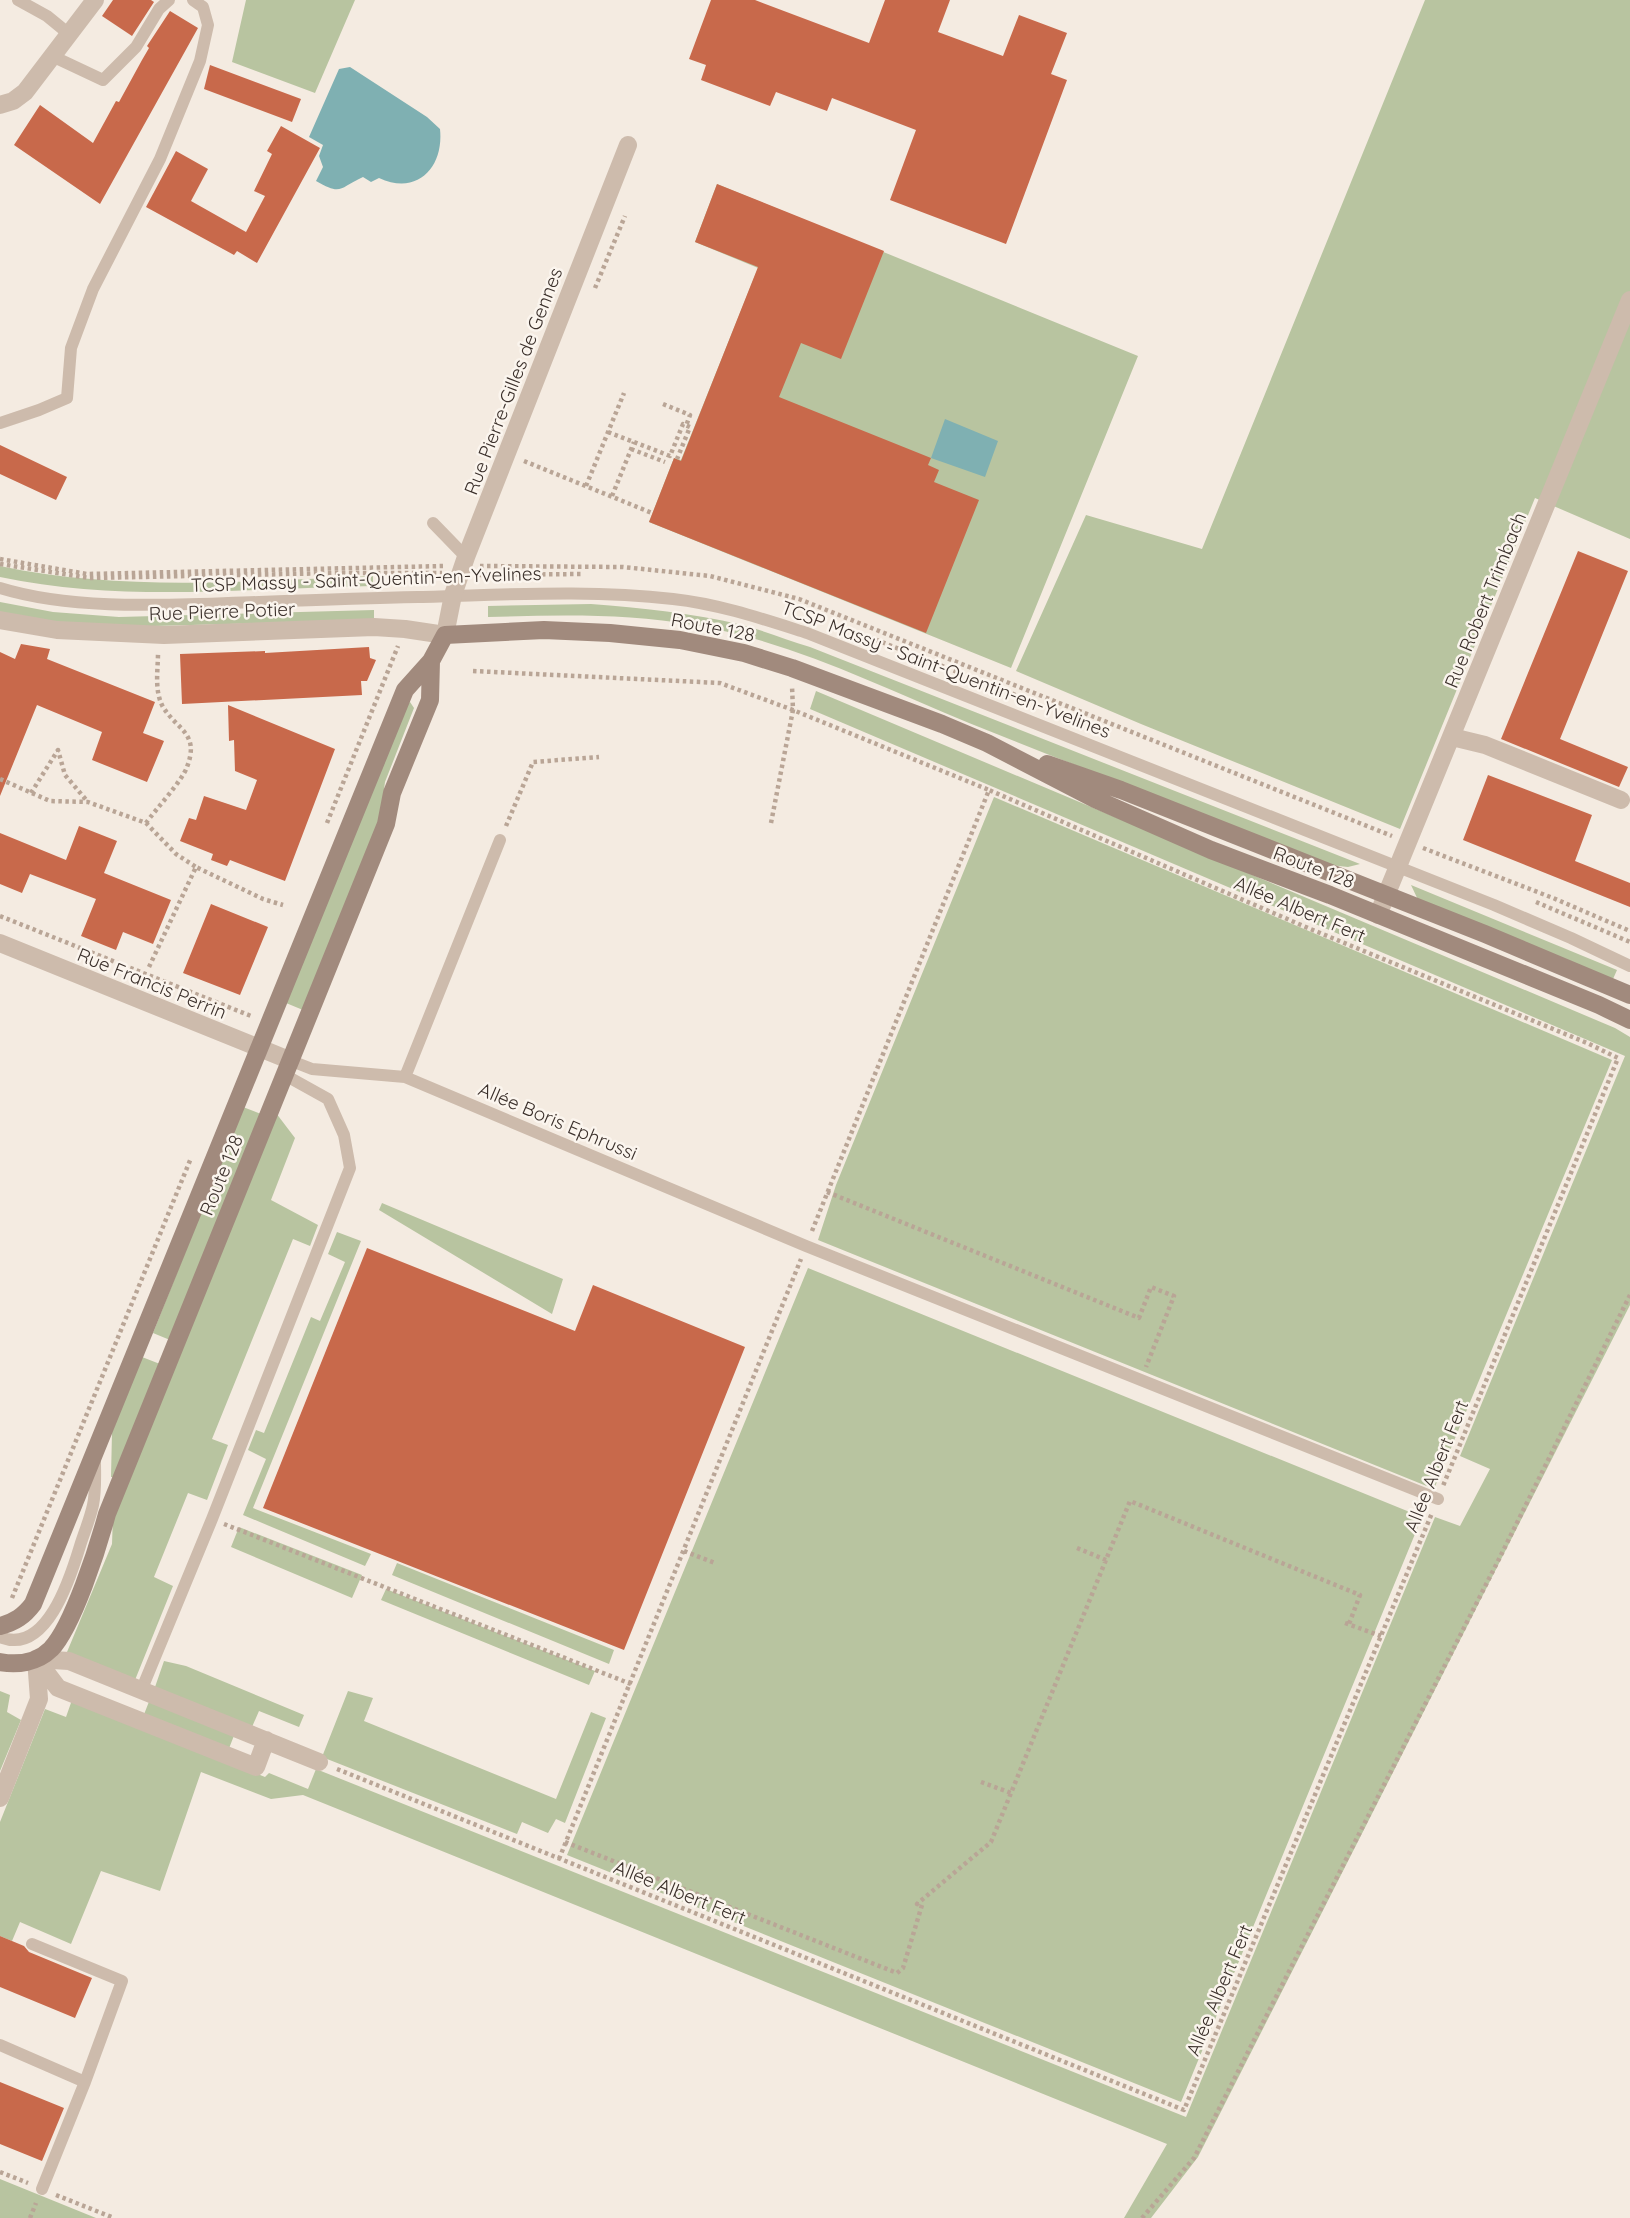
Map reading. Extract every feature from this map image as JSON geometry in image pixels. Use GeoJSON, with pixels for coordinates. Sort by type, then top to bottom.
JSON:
{"type":"FeatureCollection","features":[{"type":"Feature","properties":{"kind":"main road","name":"Route 128"},"geometry":{"type":"LineString","coordinates":[[0,1626],[12,1623],[24,1615],[33,1604],[405,690],[431,661],[445,635],[544,630],[610,633],[680,640],[744,653],[792,668],[987,743],[1121,790],[1630,995]]}},
{"type":"Feature","properties":{"kind":"main road","name":"Route 128"},"geometry":{"type":"LineString","coordinates":[[36,1659],[50,1650],[73,1610],[98,1546],[107,1514],[386,824],[392,793],[430,700],[431,661]]}},
{"type":"Feature","properties":{"kind":"main road","name":"Route 128"},"geometry":{"type":"LineString","coordinates":[[987,743],[1095,799],[1211,850],[1600,1005],[1630,1020]]}},
{"type":"Feature","properties":{"kind":"main road"},"geometry":{"type":"LineString","coordinates":[[0,1662],[15,1664],[36,1659]]}},
{"type":"Feature","properties":{"kind":"street"},"geometry":{"type":"LineString","coordinates":[[0,106],[13,102],[25,92],[95,0]]}},
{"type":"Feature","properties":{"kind":"street","name":"Rue Pierre-Gilles de Gennes"},"geometry":{"type":"LineString","coordinates":[[445,635],[453,595],[466,557],[628,145]]}},
{"type":"Feature","properties":{"kind":"street","name":"Rue Robert Trimbach"},"geometry":{"type":"LineString","coordinates":[[1378,915],[1630,300]]}},
{"type":"Feature","properties":{"kind":"street","name":"Rue Pierre Potier"},"geometry":{"type":"LineString","coordinates":[[0,620],[57,630],[129,634],[374,628],[445,635]]}},
{"type":"Feature","properties":{"kind":"street"},"geometry":{"type":"LineString","coordinates":[[1452,737],[1485,745],[1621,800]]}},
{"type":"Feature","properties":{"kind":"street","name":"Rue Francis Perrin"},"geometry":{"type":"LineString","coordinates":[[0,943],[258,1048],[286,1067]]}},
{"type":"Feature","properties":{"kind":"street"},"geometry":{"type":"LineString","coordinates":[[36,1659],[69,1661],[320,1762]]}},
{"type":"Feature","properties":{"kind":"street"},"geometry":{"type":"LineString","coordinates":[[36,1659],[58,1688],[256,1767],[266,1740]]}},
{"type":"Feature","properties":{"kind":"street"},"geometry":{"type":"LineString","coordinates":[[0,1798],[39,1699],[36,1659]]}},
{"type":"Feature","properties":{"kind":"street"},"geometry":{"type":"LineString","coordinates":[[131,1717],[141,1690]]}},
{"type":"Feature","properties":{"kind":"lane"},"geometry":{"type":"LineString","coordinates":[[18,0],[47,16],[69,34]]}},
{"type":"Feature","properties":{"kind":"lane"},"geometry":{"type":"LineString","coordinates":[[52,56],[103,80],[136,47],[159,9],[169,0]]}},
{"type":"Feature","properties":{"kind":"lane"},"geometry":{"type":"LineString","coordinates":[[0,423],[67,398],[71,348],[93,289],[160,159],[200,61],[208,24],[203,7],[193,0]]}},
{"type":"Feature","properties":{"kind":"lane"},"geometry":{"type":"LineString","coordinates":[[433,523],[466,557]]}},
{"type":"Feature","properties":{"kind":"lane","name":"TCSP Massy - Saint-Quentin-en-Yvelines"},"geometry":{"type":"LineString","coordinates":[[0,588],[52,599],[114,603],[209,603],[593,592],[675,599],[736,611],[807,633],[1560,933],[1630,966]]}},
{"type":"Feature","properties":{"kind":"lane"},"geometry":{"type":"LineString","coordinates":[[405,1077],[500,840]]}},
{"type":"Feature","properties":{"kind":"lane"},"geometry":{"type":"LineString","coordinates":[[141,1690],[212,1519],[350,1168],[344,1135],[328,1099],[286,1067]]}},
{"type":"Feature","properties":{"kind":"lane","name":"Allée Boris Ephrussi"},"geometry":{"type":"LineString","coordinates":[[286,1067],[405,1077],[806,1246],[1438,1500]]}},
{"type":"Feature","properties":{"kind":"lane"},"geometry":{"type":"LineString","coordinates":[[0,1637],[16,1641],[26,1638],[45,1623],[55,1608],[76,1560],[94,1503],[95,1454]]}},
{"type":"Feature","properties":{"kind":"lane"},"geometry":{"type":"LineString","coordinates":[[26,1638],[36,1659]]}},
{"type":"Feature","properties":{"kind":"lane"},"geometry":{"type":"LineString","coordinates":[[32,1944],[122,1981],[42,2189]]}},
{"type":"Feature","properties":{"kind":"lane"},"geometry":{"type":"LineString","coordinates":[[0,2045],[85,2082]]}},
{"type":"Feature","properties":{"kind":"path"},"geometry":{"type":"LineString","coordinates":[[586,486],[624,393]]}},
{"type":"Feature","properties":{"kind":"path"},"geometry":{"type":"LineString","coordinates":[[663,404],[691,415],[686,426]]}},
{"type":"Feature","properties":{"kind":"path"},"geometry":{"type":"LineString","coordinates":[[608,432],[670,456],[683,424],[690,427],[677,460]]}},
{"type":"Feature","properties":{"kind":"path"},"geometry":{"type":"LineString","coordinates":[[612,496],[634,442]]}},
{"type":"Feature","properties":{"kind":"path"},"geometry":{"type":"LineString","coordinates":[[631,449],[665,463]]}},
{"type":"Feature","properties":{"kind":"path"},"geometry":{"type":"LineString","coordinates":[[507,454],[652,513]]}},
{"type":"Feature","properties":{"kind":"path"},"geometry":{"type":"LineString","coordinates":[[146,823],[187,768],[191,746],[187,732],[163,706],[157,688],[158,651]]}},
{"type":"Feature","properties":{"kind":"path"},"geometry":{"type":"LineString","coordinates":[[771,823],[793,710],[792,668]]}},
{"type":"Feature","properties":{"kind":"path"},"geometry":{"type":"LineString","coordinates":[[473,671],[720,683],[989,790],[559,1858]]}},
{"type":"Feature","properties":{"kind":"path"},"geometry":{"type":"LineString","coordinates":[[31,793],[58,750],[65,775],[88,802]]}},
{"type":"Feature","properties":{"kind":"path"},"geometry":{"type":"LineString","coordinates":[[500,840],[533,762],[599,757]]}},
{"type":"Feature","properties":{"kind":"path"},"geometry":{"type":"LineString","coordinates":[[0,779],[50,802],[88,802],[146,823],[176,854],[196,867],[263,899],[283,905]]}},
{"type":"Feature","properties":{"kind":"path","name":"Allée Albert Fert"},"geometry":{"type":"LineString","coordinates":[[320,1762],[1184,2110],[1438,1500],[1618,1058],[989,790]]}},
{"type":"Feature","properties":{"kind":"path"},"geometry":{"type":"LineString","coordinates":[[149,967],[196,867]]}},
{"type":"Feature","properties":{"kind":"path"},"geometry":{"type":"LineString","coordinates":[[0,916],[250,1016]]}},
{"type":"Feature","properties":{"kind":"path"},"geometry":{"type":"LineString","coordinates":[[10,1602],[196,1146]]}},
{"type":"Feature","properties":{"kind":"path"},"geometry":{"type":"LineString","coordinates":[[827,1192],[1139,1318],[1152,1287],[1174,1296],[1140,1381]]}},
{"type":"Feature","properties":{"kind":"path"},"geometry":{"type":"LineString","coordinates":[[1142,2218],[1194,2158],[1499,1559],[1630,1295]]}},
{"type":"Feature","properties":{"kind":"path"},"geometry":{"type":"LineString","coordinates":[[565,1842],[897,1973],[903,1968],[922,1905],[917,1904],[991,1842],[1130,1501],[1360,1595],[1347,1623],[1381,1636]]}},
{"type":"Feature","properties":{"kind":"path"},"geometry":{"type":"LineString","coordinates":[[212,1519],[631,1684]]}},
{"type":"Feature","properties":{"kind":"path"},"geometry":{"type":"LineString","coordinates":[[1077,1548],[1106,1560]]}},
{"type":"Feature","properties":{"kind":"path"},"geometry":{"type":"LineString","coordinates":[[684,1551],[715,1563]]}},
{"type":"Feature","properties":{"kind":"path"},"geometry":{"type":"LineString","coordinates":[[981,1782],[1011,1793]]}},
{"type":"Feature","properties":{"kind":"green space"},"geometry":{"type":"Polygon","coordinates":[[[246,0],[355,0],[315,93],[232,62],[246,0]]]}},
{"type":"Feature","properties":{"kind":"green space"},"geometry":{"type":"Polygon","coordinates":[[[1425,0],[1630,0],[1630,539],[1535,498],[1400,829],[1016,671],[1086,515],[1202,549],[1425,0]]]}},
{"type":"Feature","properties":{"kind":"green space"},"geometry":{"type":"Polygon","coordinates":[[[717,184],[1138,356],[1011,668],[649,522],[674,458],[681,460],[758,268],[695,242],[717,184]]]}},
{"type":"Feature","properties":{"kind":"green space"},"geometry":{"type":"Polygon","coordinates":[[[0,566],[46,574],[139,582],[233,582],[373,576],[373,586],[186,592],[93,590],[0,577],[0,566]]]}},
{"type":"Feature","properties":{"kind":"green space"},"geometry":{"type":"Polygon","coordinates":[[[0,602],[53,612],[119,617],[374,610],[374,620],[118,627],[53,622],[0,613],[0,602]]]}},
{"type":"Feature","properties":{"kind":"green space"},"geometry":{"type":"Polygon","coordinates":[[[591,604],[667,612],[751,627],[810,647],[1360,864],[1348,867],[1330,865],[969,723],[834,666],[730,632],[643,618],[566,615],[488,617],[488,606],[591,604]]]}},
{"type":"Feature","properties":{"kind":"green space"},"geometry":{"type":"Polygon","coordinates":[[[816,691],[1615,1028],[1630,1037],[1630,1305],[1198,2157],[1151,2218],[1124,2218],[1167,2144],[303,1795],[271,1799],[201,1772],[160,1891],[101,1871],[71,1944],[20,1922],[12,1941],[0,1936],[0,1822],[45,1709],[66,1717],[72,1700],[265,1777],[269,1773],[308,1789],[316,1769],[1186,2117],[1435,1517],[1460,1526],[1490,1469],[1460,1456],[1625,1056],[810,709],[816,691]]]}},
{"type":"Feature","properties":{"kind":"green space"},"geometry":{"type":"Polygon","coordinates":[[[410,702],[414,708],[385,782],[380,819],[303,1010],[286,1003],[410,702]]]}},
{"type":"Feature","properties":{"kind":"green space"},"geometry":{"type":"Polygon","coordinates":[[[994,797],[1612,1060],[1434,1489],[818,1240],[836,1185],[994,797]]]}},
{"type":"Feature","properties":{"kind":"green space"},"geometry":{"type":"Polygon","coordinates":[[[1411,885],[1617,970],[1613,979],[1419,902],[1411,885]]]}},
{"type":"Feature","properties":{"kind":"green space"},"geometry":{"type":"Polygon","coordinates":[[[243,1107],[261,1114],[170,1340],[153,1333],[243,1107]]]}},
{"type":"Feature","properties":{"kind":"green space"},"geometry":{"type":"Polygon","coordinates":[[[276,1113],[295,1138],[271,1200],[318,1225],[310,1246],[293,1239],[212,1439],[228,1445],[207,1500],[188,1493],[154,1577],[173,1586],[135,1680],[67,1652],[112,1544],[113,1515],[276,1113]]]}},
{"type":"Feature","properties":{"kind":"green space"},"geometry":{"type":"Polygon","coordinates":[[[382,1203],[563,1279],[552,1314],[379,1210],[382,1203]]]}},
{"type":"Feature","properties":{"kind":"green space"},"geometry":{"type":"Polygon","coordinates":[[[337,1232],[361,1241],[253,1508],[371,1554],[365,1566],[243,1515],[266,1459],[248,1450],[256,1430],[264,1433],[311,1317],[320,1321],[345,1262],[328,1254],[337,1232]]]}},
{"type":"Feature","properties":{"kind":"green space"},"geometry":{"type":"Polygon","coordinates":[[[808,1268],[1422,1517],[1181,2102],[567,1855],[808,1268]]]}},
{"type":"Feature","properties":{"kind":"green space"},"geometry":{"type":"Polygon","coordinates":[[[142,1357],[160,1364],[114,1477],[111,1477],[112,1432],[142,1357]]]}},
{"type":"Feature","properties":{"kind":"green space"},"geometry":{"type":"Polygon","coordinates":[[[239,1527],[362,1575],[352,1598],[231,1547],[239,1527]]]}},
{"type":"Feature","properties":{"kind":"green space"},"geometry":{"type":"Polygon","coordinates":[[[397,1563],[614,1650],[609,1664],[392,1575],[397,1563]]]}},
{"type":"Feature","properties":{"kind":"green space"},"geometry":{"type":"Polygon","coordinates":[[[386,1589],[595,1671],[589,1685],[381,1600],[386,1589]]]}},
{"type":"Feature","properties":{"kind":"green space"},"geometry":{"type":"Polygon","coordinates":[[[164,1661],[186,1666],[304,1715],[299,1727],[259,1711],[252,1727],[155,1687],[164,1661]]]}},
{"type":"Feature","properties":{"kind":"green space"},"geometry":{"type":"Polygon","coordinates":[[[0,1691],[10,1695],[7,1712],[21,1720],[0,1771],[0,1691]]]}},
{"type":"Feature","properties":{"kind":"green space"},"geometry":{"type":"Polygon","coordinates":[[[348,1691],[373,1698],[364,1721],[556,1799],[591,1712],[606,1718],[565,1823],[556,1819],[548,1833],[522,1822],[517,1834],[322,1757],[348,1691]]]}},
{"type":"Feature","properties":{"kind":"green space"},"geometry":{"type":"Polygon","coordinates":[[[150,1699],[235,1733],[228,1751],[143,1717],[150,1699]]]}},
{"type":"Feature","properties":{"kind":"green space"},"geometry":{"type":"Polygon","coordinates":[[[0,2179],[96,2218],[0,2218],[0,2179]]]}},
{"type":"Feature","properties":{"kind":"water"},"geometry":{"type":"Polygon","coordinates":[[[350,67],[427,117],[440,129],[438,155],[426,174],[406,183],[393,183],[379,178],[371,182],[363,177],[340,189],[316,181],[323,167],[319,156],[323,145],[309,137],[339,69],[350,67]]]}},
{"type":"Feature","properties":{"kind":"water"},"geometry":{"type":"Polygon","coordinates":[[[945,419],[998,441],[985,477],[931,458],[945,419]]]}},
{"type":"Feature","properties":{"kind":"building"},"geometry":{"type":"Polygon","coordinates":[[[113,0],[154,2],[132,36],[102,16],[113,0]]]}},
{"type":"Feature","properties":{"kind":"building"},"geometry":{"type":"Polygon","coordinates":[[[711,0],[755,0],[869,43],[885,0],[950,0],[938,32],[1003,56],[1019,15],[1067,33],[1051,74],[1067,80],[1006,244],[890,200],[916,130],[832,98],[827,111],[776,92],[770,106],[701,80],[706,65],[689,59],[711,0]]]}},
{"type":"Feature","properties":{"kind":"building"},"geometry":{"type":"Polygon","coordinates":[[[170,11],[198,28],[100,204],[14,145],[40,105],[93,143],[116,101],[119,102],[149,48],[147,46],[170,11]]]}},
{"type":"Feature","properties":{"kind":"building"},"geometry":{"type":"Polygon","coordinates":[[[210,65],[301,99],[292,122],[204,89],[210,65]]]}},
{"type":"Feature","properties":{"kind":"building"},"geometry":{"type":"Polygon","coordinates":[[[281,126],[320,148],[257,263],[237,251],[234,255],[146,207],[176,151],[208,169],[191,201],[246,232],[265,196],[254,191],[272,154],[267,151],[281,126]]]}},
{"type":"Feature","properties":{"kind":"building"},"geometry":{"type":"Polygon","coordinates":[[[717,184],[884,251],[841,359],[801,343],[779,397],[931,458],[928,465],[939,470],[934,482],[979,500],[926,633],[649,522],[674,458],[681,461],[758,267],[695,242],[717,184]]]}},
{"type":"Feature","properties":{"kind":"building"},"geometry":{"type":"Polygon","coordinates":[[[0,445],[67,477],[56,500],[0,474],[0,445]]]}},
{"type":"Feature","properties":{"kind":"building"},"geometry":{"type":"Polygon","coordinates":[[[1578,551],[1628,571],[1560,739],[1628,767],[1619,787],[1501,739],[1578,551]]]}},
{"type":"Feature","properties":{"kind":"building"},"geometry":{"type":"Polygon","coordinates":[[[21,644],[50,649],[47,659],[155,702],[143,733],[164,741],[147,782],[92,760],[102,732],[37,705],[0,796],[0,652],[15,659],[21,644]]]}},
{"type":"Feature","properties":{"kind":"building"},"geometry":{"type":"Polygon","coordinates":[[[369,647],[370,658],[376,660],[367,681],[361,681],[362,695],[182,704],[180,654],[265,653],[369,647]]]}},
{"type":"Feature","properties":{"kind":"building"},"geometry":{"type":"Polygon","coordinates":[[[228,705],[335,749],[285,881],[230,860],[227,866],[211,860],[213,854],[180,841],[189,818],[196,820],[204,796],[246,810],[257,780],[235,771],[234,740],[229,741],[228,705]]]}},
{"type":"Feature","properties":{"kind":"building"},"geometry":{"type":"Polygon","coordinates":[[[1488,775],[1592,815],[1575,861],[1630,883],[1630,907],[1463,840],[1488,775]]]}},
{"type":"Feature","properties":{"kind":"building"},"geometry":{"type":"Polygon","coordinates":[[[79,826],[117,841],[104,873],[171,900],[153,944],[123,932],[116,950],[81,936],[96,899],[30,874],[22,893],[0,884],[0,833],[66,860],[79,826]]]}},
{"type":"Feature","properties":{"kind":"building"},"geometry":{"type":"Polygon","coordinates":[[[211,904],[268,927],[240,995],[183,973],[211,904]]]}},
{"type":"Feature","properties":{"kind":"building"},"geometry":{"type":"Polygon","coordinates":[[[367,1248],[575,1331],[593,1285],[745,1347],[624,1650],[263,1508],[367,1248]]]}},
{"type":"Feature","properties":{"kind":"building"},"geometry":{"type":"Polygon","coordinates":[[[0,1936],[24,1946],[29,1952],[92,1978],[75,2018],[0,1987],[0,1936]]]}},
{"type":"Feature","properties":{"kind":"building"},"geometry":{"type":"Polygon","coordinates":[[[0,2082],[64,2108],[42,2161],[0,2144],[0,2082]]]}}]}
